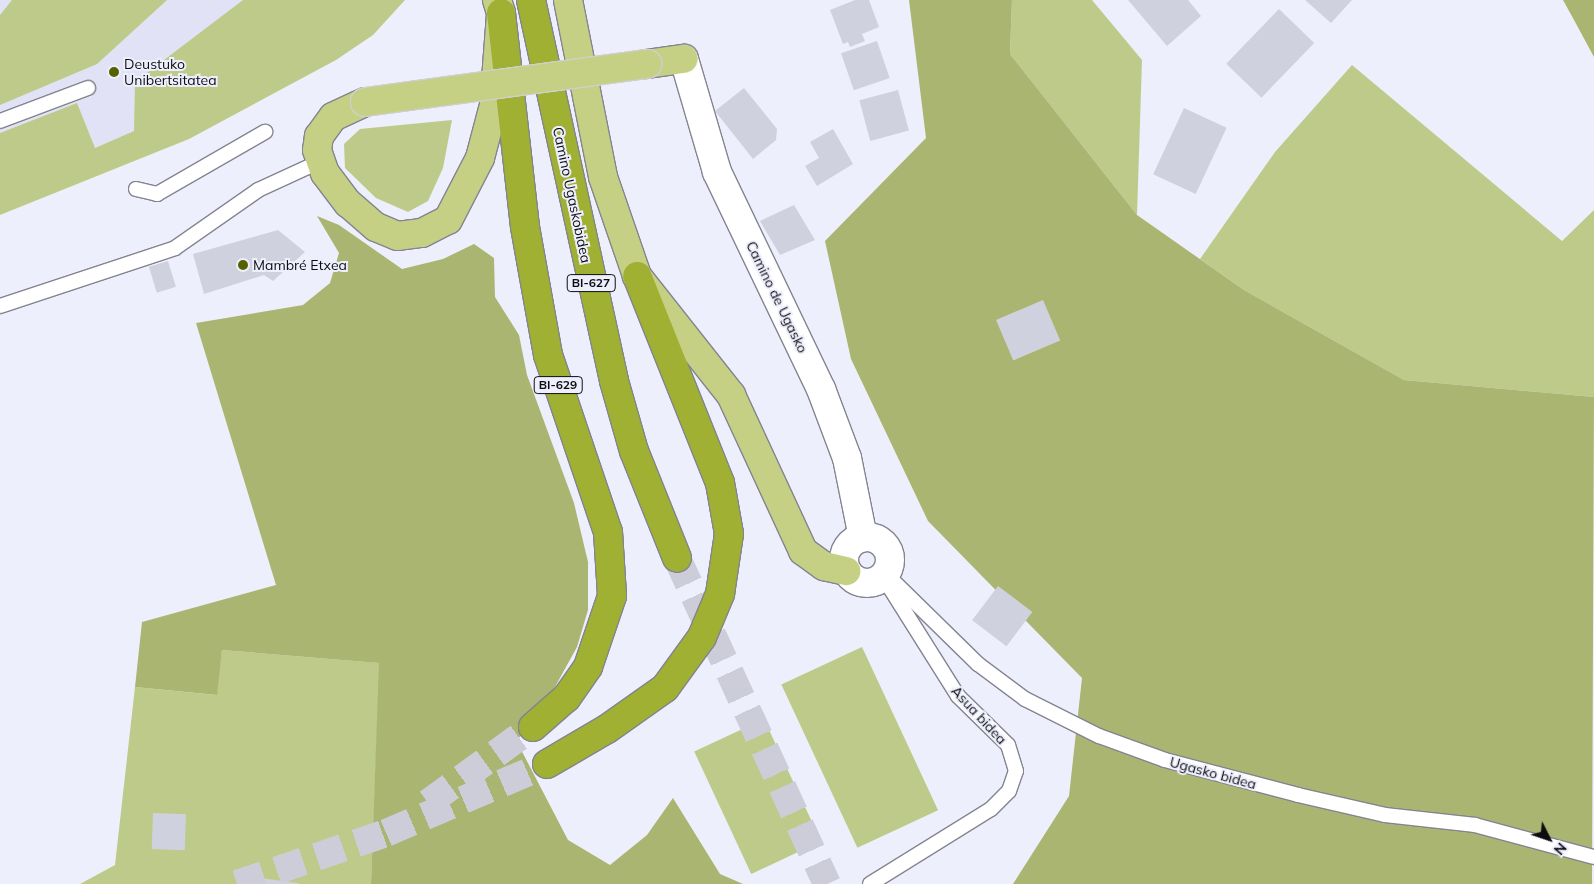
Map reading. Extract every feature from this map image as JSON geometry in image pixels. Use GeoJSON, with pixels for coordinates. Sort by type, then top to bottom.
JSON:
{"type":"FeatureCollection","features":[{"type":"Feature","properties":{"kind":"highway","name":"Camino Ugaskobidea"},"geometry":{"type":"LineString","coordinates":[[531,0],[614,381],[634,451],[677,558]]}},
{"type":"Feature","properties":{"kind":"highway","name":"BI-629"},"geometry":{"type":"LineString","coordinates":[[499,6],[525,227],[546,345],[608,532],[612,596],[588,667],[566,698],[533,727]]}},
{"type":"Feature","properties":{"kind":"highway"},"geometry":{"type":"LineString","coordinates":[[547,764],[607,729],[665,688],[702,637],[720,594],[729,534],[720,483],[637,276]]}},
{"type":"Feature","properties":{"kind":"main road"},"geometry":{"type":"LineString","coordinates":[[568,0],[603,177],[637,276],[731,395],[803,551],[824,566],[846,570]]}},
{"type":"Feature","properties":{"kind":"main road"},"geometry":{"type":"LineString","coordinates":[[499,6],[494,104],[476,167],[448,220],[422,234],[397,236],[376,227],[348,202],[319,162],[320,136],[333,118],[365,102],[647,64],[684,59]]}},
{"type":"Feature","properties":{"kind":"street","name":"Camino de Ugasko"},"geometry":{"type":"LineString","coordinates":[[684,59],[717,172],[831,415],[847,458],[863,537]]}},
{"type":"Feature","properties":{"kind":"street"},"geometry":{"type":"LineString","coordinates":[[863,537],[878,539],[889,551],[884,575],[865,583],[846,570],[846,550],[863,537]]}},
{"type":"Feature","properties":{"kind":"lane"},"geometry":{"type":"LineString","coordinates":[[0,121],[88,88]]}},
{"type":"Feature","properties":{"kind":"lane"},"geometry":{"type":"LineString","coordinates":[[136,189],[157,194],[265,132]]}},
{"type":"Feature","properties":{"kind":"lane"},"geometry":{"type":"LineString","coordinates":[[0,306],[175,248],[258,190],[319,162]]}},
{"type":"Feature","properties":{"kind":"lane","name":"Ugasko bidea"},"geometry":{"type":"LineString","coordinates":[[884,575],[978,664],[1024,699],[1099,736],[1165,760],[1298,795],[1385,815],[1475,825],[1594,857]]}},
{"type":"Feature","properties":{"kind":"lane","name":"Asua bidea"},"geometry":{"type":"LineString","coordinates":[[870,884],[991,808],[1009,790],[1016,770],[1008,745],[958,696],[884,575]]}},
{"type":"Feature","properties":{"kind":"shaded area","name":"Deustuko Unibertsitatea"},"geometry":{"type":"Polygon","coordinates":[[[0,0],[332,0],[135,131],[0,188],[0,0]]]}},
{"type":"Feature","properties":{"kind":"green space"},"geometry":{"type":"Polygon","coordinates":[[[12,0],[167,0],[97,64],[0,105],[0,15],[12,0]]]}},
{"type":"Feature","properties":{"kind":"green space"},"geometry":{"type":"Polygon","coordinates":[[[243,0],[405,0],[373,35],[336,60],[189,139],[0,215],[0,133],[77,103],[95,148],[134,131],[135,82],[243,0]]]}},
{"type":"Feature","properties":{"kind":"green space"},"geometry":{"type":"Polygon","coordinates":[[[909,0],[1012,0],[1010,54],[1137,215],[1244,290],[1404,380],[1594,397],[1592,884],[1013,884],[1069,796],[1082,678],[928,521],[851,359],[825,241],[926,138],[909,0]]]}},
{"type":"Feature","properties":{"kind":"green space"},"geometry":{"type":"Polygon","coordinates":[[[1012,0],[1092,0],[1142,60],[1137,215],[1010,54],[1012,0]]]}},
{"type":"Feature","properties":{"kind":"green space"},"geometry":{"type":"Polygon","coordinates":[[[1563,0],[1594,0],[1594,57],[1574,20],[1563,0]]]}},
{"type":"Feature","properties":{"kind":"green space"},"geometry":{"type":"Polygon","coordinates":[[[1352,65],[1562,241],[1594,210],[1594,397],[1404,380],[1244,290],[1200,259],[1275,152],[1352,65]]]}},
{"type":"Feature","properties":{"kind":"green space"},"geometry":{"type":"Polygon","coordinates":[[[452,120],[443,168],[428,201],[408,212],[376,198],[345,168],[344,144],[360,129],[452,120]]]}},
{"type":"Feature","properties":{"kind":"green space"},"geometry":{"type":"Polygon","coordinates":[[[317,216],[339,225],[402,269],[443,259],[474,244],[494,258],[495,297],[519,335],[527,375],[574,503],[588,562],[588,610],[577,647],[534,725],[516,740],[568,840],[610,865],[647,835],[673,798],[720,874],[743,884],[371,884],[379,663],[222,650],[217,695],[135,687],[142,622],[276,585],[196,323],[303,305],[330,283],[339,253],[317,216]]]}},
{"type":"Feature","properties":{"kind":"green space"},"geometry":{"type":"Polygon","coordinates":[[[862,647],[938,810],[857,848],[781,685],[862,647]]]}},
{"type":"Feature","properties":{"kind":"green space"},"geometry":{"type":"Polygon","coordinates":[[[222,650],[380,663],[371,884],[80,884],[115,865],[135,687],[216,695],[222,650]]]}},
{"type":"Feature","properties":{"kind":"green space"},"geometry":{"type":"Polygon","coordinates":[[[764,719],[821,841],[751,874],[694,752],[764,719]]]}},
{"type":"Feature","properties":{"kind":"building"},"geometry":{"type":"Polygon","coordinates":[[[855,0],[869,0],[879,27],[862,34],[865,41],[850,47],[848,42],[843,44],[830,10],[855,0]]]}},
{"type":"Feature","properties":{"kind":"building"},"geometry":{"type":"Polygon","coordinates":[[[1128,0],[1188,0],[1201,16],[1167,46],[1128,0]]]}},
{"type":"Feature","properties":{"kind":"building"},"geometry":{"type":"Polygon","coordinates":[[[1305,0],[1352,0],[1331,23],[1305,0]]]}},
{"type":"Feature","properties":{"kind":"building"},"geometry":{"type":"Polygon","coordinates":[[[1279,9],[1314,43],[1261,98],[1226,64],[1279,9]]]}},
{"type":"Feature","properties":{"kind":"building"},"geometry":{"type":"Polygon","coordinates":[[[877,41],[890,78],[854,90],[841,53],[877,41]]]}},
{"type":"Feature","properties":{"kind":"building"},"geometry":{"type":"Polygon","coordinates":[[[744,88],[777,129],[776,140],[753,159],[715,111],[744,88]]]}},
{"type":"Feature","properties":{"kind":"building"},"geometry":{"type":"Polygon","coordinates":[[[898,90],[909,131],[870,141],[859,100],[898,90]]]}},
{"type":"Feature","properties":{"kind":"building"},"geometry":{"type":"Polygon","coordinates":[[[1184,108],[1227,128],[1196,194],[1153,174],[1184,108]]]}},
{"type":"Feature","properties":{"kind":"building"},"geometry":{"type":"Polygon","coordinates":[[[833,129],[853,164],[817,186],[805,166],[819,158],[810,142],[833,129]]]}},
{"type":"Feature","properties":{"kind":"building"},"geometry":{"type":"Polygon","coordinates":[[[794,205],[815,240],[780,255],[760,221],[794,205]]]}},
{"type":"Feature","properties":{"kind":"building","name":"Mambré Etxea"},"geometry":{"type":"Polygon","coordinates":[[[278,230],[305,252],[273,281],[264,275],[204,294],[193,254],[278,230]]]}},
{"type":"Feature","properties":{"kind":"building"},"geometry":{"type":"Polygon","coordinates":[[[168,261],[176,287],[157,293],[149,267],[168,261]]]}},
{"type":"Feature","properties":{"kind":"building"},"geometry":{"type":"Polygon","coordinates":[[[1043,300],[1060,341],[1013,360],[996,320],[1043,300]]]}},
{"type":"Feature","properties":{"kind":"building"},"geometry":{"type":"Polygon","coordinates":[[[998,586],[1032,612],[1006,646],[972,620],[998,586]]]}},
{"type":"Feature","properties":{"kind":"building"},"geometry":{"type":"Polygon","coordinates":[[[153,813],[186,814],[185,850],[152,849],[153,813]]]}},
{"type":"Feature","properties":{"kind":"building"},"geometry":{"type":"Polygon","coordinates":[[[260,878],[298,883],[298,884],[259,884],[260,878]]]}},
{"type":"Feature","properties":{"kind":"tunnel"},"geometry":{"type":"LineString","coordinates":[[677,558],[827,884]]}},
{"type":"Feature","properties":{"kind":"tunnel"},"geometry":{"type":"LineString","coordinates":[[428,803],[533,727]]}},
{"type":"Feature","properties":{"kind":"tunnel"},"geometry":{"type":"LineString","coordinates":[[237,884],[386,833],[547,764]]}},
{"type":"Feature","properties":{"kind":"place","name":"Deustuko Unibertsitatea"},"geometry":{"type":"Point","coordinates":[114,72]}},
{"type":"Feature","properties":{"kind":"place","name":"Mambré Etxea"},"geometry":{"type":"Point","coordinates":[243,265]}}]}
